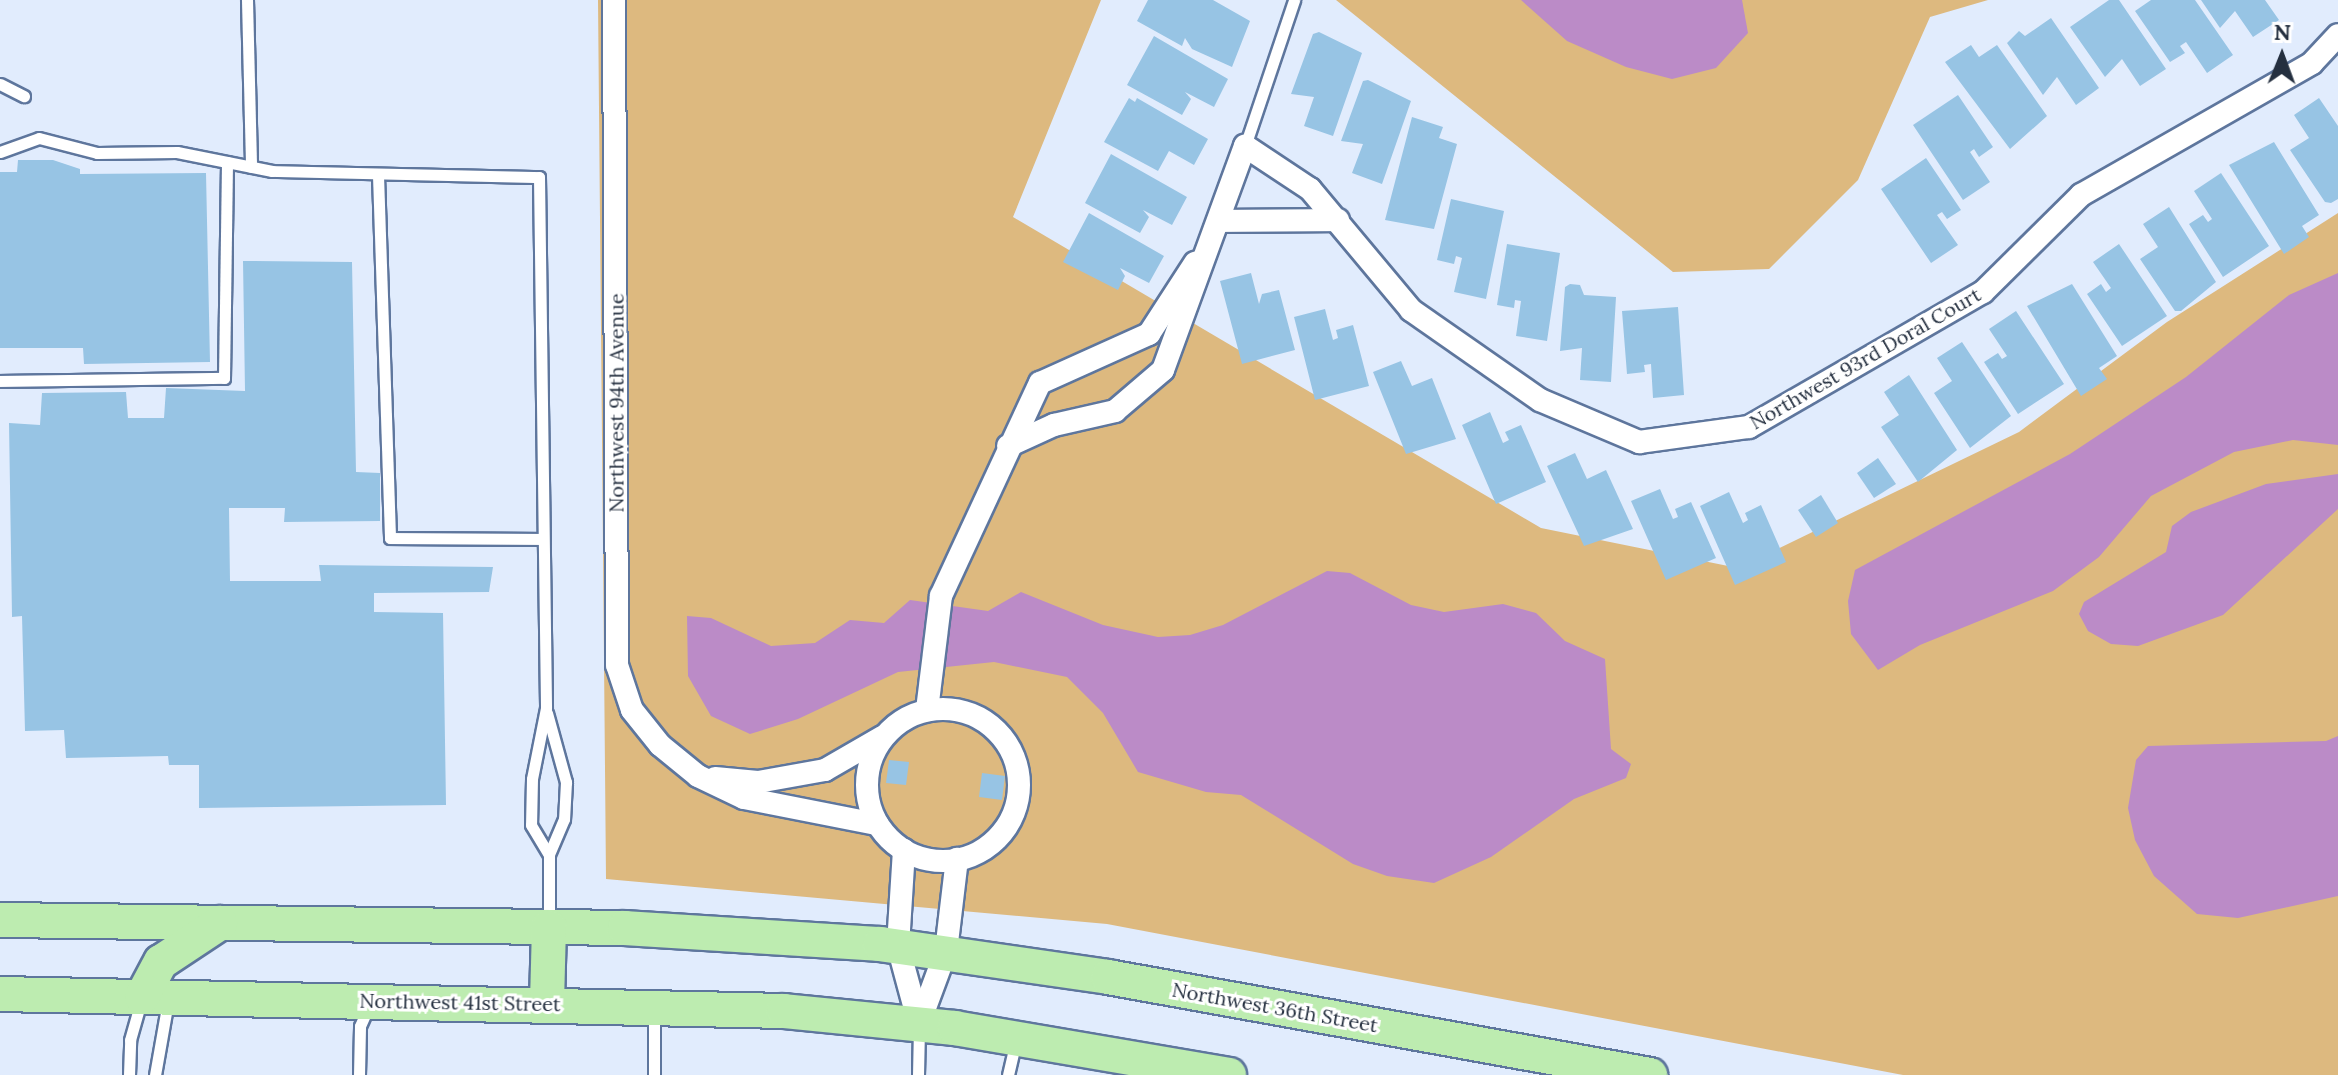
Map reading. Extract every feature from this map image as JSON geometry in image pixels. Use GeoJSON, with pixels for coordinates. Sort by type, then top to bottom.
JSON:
{"type":"FeatureCollection","features":[{"type":"Feature","properties":{"kind":"main road"},"geometry":{"type":"LineString","coordinates":[[0,920],[549,927],[898,946]]}},
{"type":"Feature","properties":{"kind":"main road"},"geometry":{"type":"LineString","coordinates":[[156,997],[161,962],[220,923]]}},
{"type":"Feature","properties":{"kind":"main road"},"geometry":{"type":"LineString","coordinates":[[547,1003],[549,927]]}},
{"type":"Feature","properties":{"kind":"main road","name":"Northwest 36th Street"},"geometry":{"type":"LineString","coordinates":[[898,946],[946,951],[1650,1075]]}},
{"type":"Feature","properties":{"kind":"main road"},"geometry":{"type":"LineString","coordinates":[[0,972],[16,995]]}},
{"type":"Feature","properties":{"kind":"main road","name":"Northwest 41st Street"},"geometry":{"type":"LineString","coordinates":[[16,995],[654,1005],[919,1024]]}},
{"type":"Feature","properties":{"kind":"main road"},"geometry":{"type":"LineString","coordinates":[[919,1024],[1229,1075]]}},
{"type":"Feature","properties":{"kind":"street","name":"Northwest 94th Avenue"},"geometry":{"type":"LineString","coordinates":[[614,0],[617,665],[632,710],[660,745],[698,776],[744,798],[877,824]]}},
{"type":"Feature","properties":{"kind":"street","name":"Northwest 93rd Doral Court"},"geometry":{"type":"LineString","coordinates":[[1245,146],[1310,189],[1411,310],[1540,400],[1639,442],[1749,427],[1983,292],[2081,195],[2312,63],[2338,35]]}},
{"type":"Feature","properties":{"kind":"street"},"geometry":{"type":"LineString","coordinates":[[1008,446],[1054,425],[1115,411],[1163,370],[1222,221],[1245,146]]}},
{"type":"Feature","properties":{"kind":"street"},"geometry":{"type":"LineString","coordinates":[[1222,221],[1338,220]]}},
{"type":"Feature","properties":{"kind":"street"},"geometry":{"type":"LineString","coordinates":[[927,710],[941,596],[1008,446],[1040,383],[1149,334],[1222,221]]}},
{"type":"Feature","properties":{"kind":"street"},"geometry":{"type":"LineString","coordinates":[[698,776],[758,782],[825,770],[884,736],[904,719],[927,710],[953,709],[977,716],[998,731],[1013,752],[1020,776],[1019,801],[1009,825],[993,844],[957,859],[920,858],[904,850],[877,824],[867,782],[884,736]]}},
{"type":"Feature","properties":{"kind":"street"},"geometry":{"type":"LineString","coordinates":[[904,850],[898,946],[919,1024]]}},
{"type":"Feature","properties":{"kind":"street"},"geometry":{"type":"LineString","coordinates":[[919,1024],[946,951],[957,859]]}},
{"type":"Feature","properties":{"kind":"lane"},"geometry":{"type":"LineString","coordinates":[[247,0],[251,167]]}},
{"type":"Feature","properties":{"kind":"lane"},"geometry":{"type":"LineString","coordinates":[[1245,146],[1294,0]]}},
{"type":"Feature","properties":{"kind":"lane"},"geometry":{"type":"LineString","coordinates":[[0,84],[24,96]]}},
{"type":"Feature","properties":{"kind":"lane"},"geometry":{"type":"LineString","coordinates":[[0,152],[39,138],[97,153],[177,152],[251,167],[378,175],[539,177],[546,708],[532,779],[531,825],[549,855]]}},
{"type":"Feature","properties":{"kind":"lane"},"geometry":{"type":"LineString","coordinates":[[0,381],[224,378],[227,162]]}},
{"type":"Feature","properties":{"kind":"lane"},"geometry":{"type":"LineString","coordinates":[[378,175],[390,538],[543,539]]}},
{"type":"Feature","properties":{"kind":"lane"},"geometry":{"type":"LineString","coordinates":[[546,708],[566,782],[564,819],[549,855],[549,927]]}},
{"type":"Feature","properties":{"kind":"lane"},"geometry":{"type":"LineString","coordinates":[[129,1075],[130,1040],[156,997]]}},
{"type":"Feature","properties":{"kind":"lane"},"geometry":{"type":"LineString","coordinates":[[155,1075],[158,1040],[156,997]]}},
{"type":"Feature","properties":{"kind":"lane"},"geometry":{"type":"LineString","coordinates":[[359,1075],[360,1026],[372,1000]]}},
{"type":"Feature","properties":{"kind":"lane"},"geometry":{"type":"LineString","coordinates":[[654,1005],[654,1075]]}},
{"type":"Feature","properties":{"kind":"lane"},"geometry":{"type":"LineString","coordinates":[[918,1075],[919,1024]]}},
{"type":"Feature","properties":{"kind":"lane"},"geometry":{"type":"LineString","coordinates":[[1008,1075],[1017,1038]]}},
{"type":"Feature","properties":{"kind":"shaded area"},"geometry":{"type":"Polygon","coordinates":[[[598,0],[1101,0],[1013,217],[1541,528],[1738,568],[2019,432],[2167,322],[2338,213],[2338,1075],[1903,1075],[1107,924],[606,879],[598,0]]]}},
{"type":"Feature","properties":{"kind":"shaded area"},"geometry":{"type":"Polygon","coordinates":[[[1336,0],[1988,0],[1930,17],[1858,180],[1769,269],[1673,272],[1336,0]]]}},
{"type":"Feature","properties":{"kind":"shaded area"},"geometry":{"type":"Polygon","coordinates":[[[1521,0],[1742,0],[1748,33],[1716,68],[1672,79],[1626,67],[1567,41],[1521,0]]]}},
{"type":"Feature","properties":{"kind":"shaded area"},"geometry":{"type":"Polygon","coordinates":[[[2338,273],[2338,445],[2293,440],[2234,452],[2151,496],[2099,557],[2053,591],[1920,645],[1878,670],[1851,634],[1848,601],[1855,570],[2070,454],[2186,377],[2289,295],[2338,273]]]}},
{"type":"Feature","properties":{"kind":"shaded area"},"geometry":{"type":"Polygon","coordinates":[[[2338,474],[2338,509],[2223,615],[2138,646],[2111,644],[2088,631],[2079,614],[2084,602],[2166,552],[2172,526],[2191,512],[2266,484],[2338,474]]]}},
{"type":"Feature","properties":{"kind":"shaded area"},"geometry":{"type":"Polygon","coordinates":[[[1327,571],[1350,573],[1411,605],[1444,612],[1503,604],[1536,613],[1565,641],[1605,659],[1611,749],[1631,764],[1626,778],[1574,799],[1491,857],[1434,883],[1387,876],[1353,864],[1241,795],[1206,792],[1138,772],[1103,713],[1067,677],[994,662],[898,672],[798,719],[750,734],[711,716],[688,676],[687,616],[711,618],[771,646],[815,643],[850,620],[884,623],[910,600],[988,611],[1021,592],[1103,625],[1158,637],[1190,635],[1223,625],[1327,571]]]}},
{"type":"Feature","properties":{"kind":"shaded area"},"geometry":{"type":"Polygon","coordinates":[[[2338,736],[2338,896],[2238,918],[2197,914],[2154,876],[2135,840],[2128,808],[2136,760],[2148,746],[2326,741],[2338,736]]]}},
{"type":"Feature","properties":{"kind":"building"},"geometry":{"type":"Polygon","coordinates":[[[1148,0],[1213,0],[1250,21],[1232,67],[1192,49],[1185,38],[1182,46],[1137,21],[1148,0]]]}},
{"type":"Feature","properties":{"kind":"building"},"geometry":{"type":"Polygon","coordinates":[[[2109,0],[2119,0],[2166,69],[2140,86],[2122,59],[2105,77],[2070,27],[2109,0]]]}},
{"type":"Feature","properties":{"kind":"building"},"geometry":{"type":"Polygon","coordinates":[[[2151,0],[2195,0],[2233,55],[2207,73],[2186,42],[2180,46],[2185,53],[2170,62],[2135,11],[2151,0]]]}},
{"type":"Feature","properties":{"kind":"building"},"geometry":{"type":"Polygon","coordinates":[[[2201,0],[2265,0],[2279,20],[2253,37],[2235,11],[2220,28],[2201,0]]]}},
{"type":"Feature","properties":{"kind":"building"},"geometry":{"type":"Polygon","coordinates":[[[2051,18],[2099,88],[2076,105],[2057,77],[2043,95],[2007,43],[2019,31],[2025,36],[2051,18]]]}},
{"type":"Feature","properties":{"kind":"building"},"geometry":{"type":"Polygon","coordinates":[[[1319,32],[1362,53],[1333,136],[1304,126],[1314,97],[1291,94],[1313,34],[1319,32]]]}},
{"type":"Feature","properties":{"kind":"building"},"geometry":{"type":"Polygon","coordinates":[[[1154,36],[1228,79],[1214,107],[1185,92],[1191,99],[1182,115],[1127,85],[1154,36]]]}},
{"type":"Feature","properties":{"kind":"building"},"geometry":{"type":"Polygon","coordinates":[[[1971,45],[1979,57],[1997,45],[2047,116],[2010,149],[1945,62],[1971,45]]]}},
{"type":"Feature","properties":{"kind":"building"},"geometry":{"type":"Polygon","coordinates":[[[1368,80],[1411,101],[1382,184],[1352,173],[1363,144],[1341,141],[1363,81],[1368,80]]]}},
{"type":"Feature","properties":{"kind":"building"},"geometry":{"type":"Polygon","coordinates":[[[1958,95],[1993,147],[1979,157],[1974,149],[1970,152],[1990,182],[1963,200],[1913,125],[1958,95]]]}},
{"type":"Feature","properties":{"kind":"building"},"geometry":{"type":"Polygon","coordinates":[[[1129,98],[1135,102],[1137,98],[1208,139],[1194,165],[1169,151],[1158,171],[1104,142],[1129,98]]]}},
{"type":"Feature","properties":{"kind":"building"},"geometry":{"type":"Polygon","coordinates":[[[2319,98],[2338,126],[2338,199],[2331,203],[2325,202],[2290,150],[2309,138],[2294,115],[2319,98]]]}},
{"type":"Feature","properties":{"kind":"building"},"geometry":{"type":"Polygon","coordinates":[[[1412,117],[1443,127],[1439,138],[1457,144],[1434,229],[1385,220],[1412,117]]]}},
{"type":"Feature","properties":{"kind":"building"},"geometry":{"type":"Polygon","coordinates":[[[2274,142],[2319,215],[2302,226],[2309,237],[2284,254],[2229,165],[2274,142]]]}},
{"type":"Feature","properties":{"kind":"building"},"geometry":{"type":"Polygon","coordinates":[[[1111,154],[1187,197],[1172,225],[1143,210],[1149,217],[1140,233],[1085,203],[1111,154]]]}},
{"type":"Feature","properties":{"kind":"building"},"geometry":{"type":"Polygon","coordinates":[[[1926,158],[1961,210],[1947,219],[1942,212],[1937,215],[1958,245],[1931,263],[1881,189],[1926,158]]]}},
{"type":"Feature","properties":{"kind":"building"},"geometry":{"type":"Polygon","coordinates":[[[18,160],[53,160],[80,169],[80,174],[206,173],[210,362],[84,364],[83,348],[0,348],[0,172],[17,172],[18,160]]]}},
{"type":"Feature","properties":{"kind":"building"},"geometry":{"type":"Polygon","coordinates":[[[2221,173],[2269,246],[2223,277],[2189,224],[2203,215],[2208,222],[2212,219],[2194,191],[2221,173]]]}},
{"type":"Feature","properties":{"kind":"building"},"geometry":{"type":"Polygon","coordinates":[[[1451,199],[1504,211],[1486,299],[1454,292],[1462,258],[1456,256],[1454,264],[1437,260],[1451,199]]]}},
{"type":"Feature","properties":{"kind":"building"},"geometry":{"type":"Polygon","coordinates":[[[2169,207],[2216,282],[2181,311],[2175,311],[2140,259],[2158,247],[2143,224],[2169,207]]]}},
{"type":"Feature","properties":{"kind":"building"},"geometry":{"type":"Polygon","coordinates":[[[1089,213],[1164,256],[1149,283],[1120,268],[1125,276],[1118,290],[1063,262],[1089,213]]]}},
{"type":"Feature","properties":{"kind":"building"},"geometry":{"type":"Polygon","coordinates":[[[1507,244],[1560,253],[1547,341],[1516,336],[1521,301],[1515,300],[1514,308],[1497,305],[1507,244]]]}},
{"type":"Feature","properties":{"kind":"building"},"geometry":{"type":"Polygon","coordinates":[[[2119,244],[2167,316],[2122,346],[2087,294],[2101,284],[2106,292],[2111,288],[2093,262],[2119,244]]]}},
{"type":"Feature","properties":{"kind":"building"},"geometry":{"type":"Polygon","coordinates":[[[243,261],[352,262],[356,472],[380,473],[380,521],[284,522],[285,508],[229,508],[230,581],[321,581],[319,565],[493,567],[489,592],[374,593],[374,612],[443,613],[446,805],[199,808],[199,765],[169,765],[168,756],[66,758],[64,730],[25,731],[22,616],[12,617],[9,423],[40,425],[42,393],[126,392],[128,418],[164,418],[166,388],[245,391],[243,261]]]}},
{"type":"Feature","properties":{"kind":"building"},"geometry":{"type":"Polygon","coordinates":[[[1251,273],[1259,304],[1262,294],[1279,290],[1295,350],[1242,364],[1220,281],[1251,273]]]}},
{"type":"Feature","properties":{"kind":"building"},"geometry":{"type":"Polygon","coordinates":[[[2072,284],[2117,356],[2099,368],[2107,379],[2081,396],[2027,306],[2072,284]]]}},
{"type":"Feature","properties":{"kind":"building"},"geometry":{"type":"Polygon","coordinates":[[[1580,285],[1584,295],[1616,297],[1611,382],[1580,380],[1582,348],[1560,351],[1565,287],[1580,285]]]}},
{"type":"Feature","properties":{"kind":"building"},"geometry":{"type":"Polygon","coordinates":[[[1678,307],[1684,395],[1653,398],[1651,364],[1644,365],[1645,372],[1627,374],[1622,311],[1678,307]]]}},
{"type":"Feature","properties":{"kind":"building"},"geometry":{"type":"Polygon","coordinates":[[[1325,309],[1333,340],[1338,338],[1336,330],[1353,325],[1369,386],[1315,400],[1294,317],[1325,309]]]}},
{"type":"Feature","properties":{"kind":"building"},"geometry":{"type":"Polygon","coordinates":[[[2016,311],[2064,384],[2018,414],[1984,362],[1998,353],[2002,359],[2007,356],[1989,329],[2016,311]]]}},
{"type":"Feature","properties":{"kind":"building"},"geometry":{"type":"Polygon","coordinates":[[[1962,342],[2011,416],[1970,448],[1934,393],[1952,381],[1937,358],[1962,342]]]}},
{"type":"Feature","properties":{"kind":"building"},"geometry":{"type":"Polygon","coordinates":[[[1401,361],[1412,386],[1432,378],[1456,439],[1406,454],[1373,372],[1401,361]]]}},
{"type":"Feature","properties":{"kind":"building"},"geometry":{"type":"Polygon","coordinates":[[[1909,375],[1957,450],[1918,482],[1881,427],[1899,415],[1884,392],[1909,375]]]}},
{"type":"Feature","properties":{"kind":"building"},"geometry":{"type":"Polygon","coordinates":[[[1490,412],[1503,443],[1509,440],[1505,432],[1521,425],[1546,482],[1496,504],[1462,425],[1490,412]]]}},
{"type":"Feature","properties":{"kind":"building"},"geometry":{"type":"Polygon","coordinates":[[[1575,453],[1587,479],[1606,470],[1633,529],[1584,546],[1547,466],[1575,453]]]}},
{"type":"Feature","properties":{"kind":"building"},"geometry":{"type":"Polygon","coordinates":[[[1878,458],[1896,484],[1874,498],[1857,473],[1878,458]]]}},
{"type":"Feature","properties":{"kind":"building"},"geometry":{"type":"Polygon","coordinates":[[[1660,489],[1673,519],[1678,517],[1675,509],[1691,502],[1716,558],[1666,580],[1631,501],[1660,489]]]}},
{"type":"Feature","properties":{"kind":"building"},"geometry":{"type":"Polygon","coordinates":[[[1729,492],[1743,523],[1748,520],[1745,513],[1761,505],[1786,562],[1735,585],[1700,506],[1729,492]]]}},
{"type":"Feature","properties":{"kind":"building"},"geometry":{"type":"Polygon","coordinates":[[[1821,495],[1838,523],[1816,537],[1798,510],[1821,495]]]}},
{"type":"Feature","properties":{"kind":"building"},"geometry":{"type":"Polygon","coordinates":[[[889,760],[909,762],[906,785],[886,783],[889,760]]]}},
{"type":"Feature","properties":{"kind":"building"},"geometry":{"type":"Polygon","coordinates":[[[982,773],[1005,776],[1002,800],[979,797],[982,773]]]}}]}
